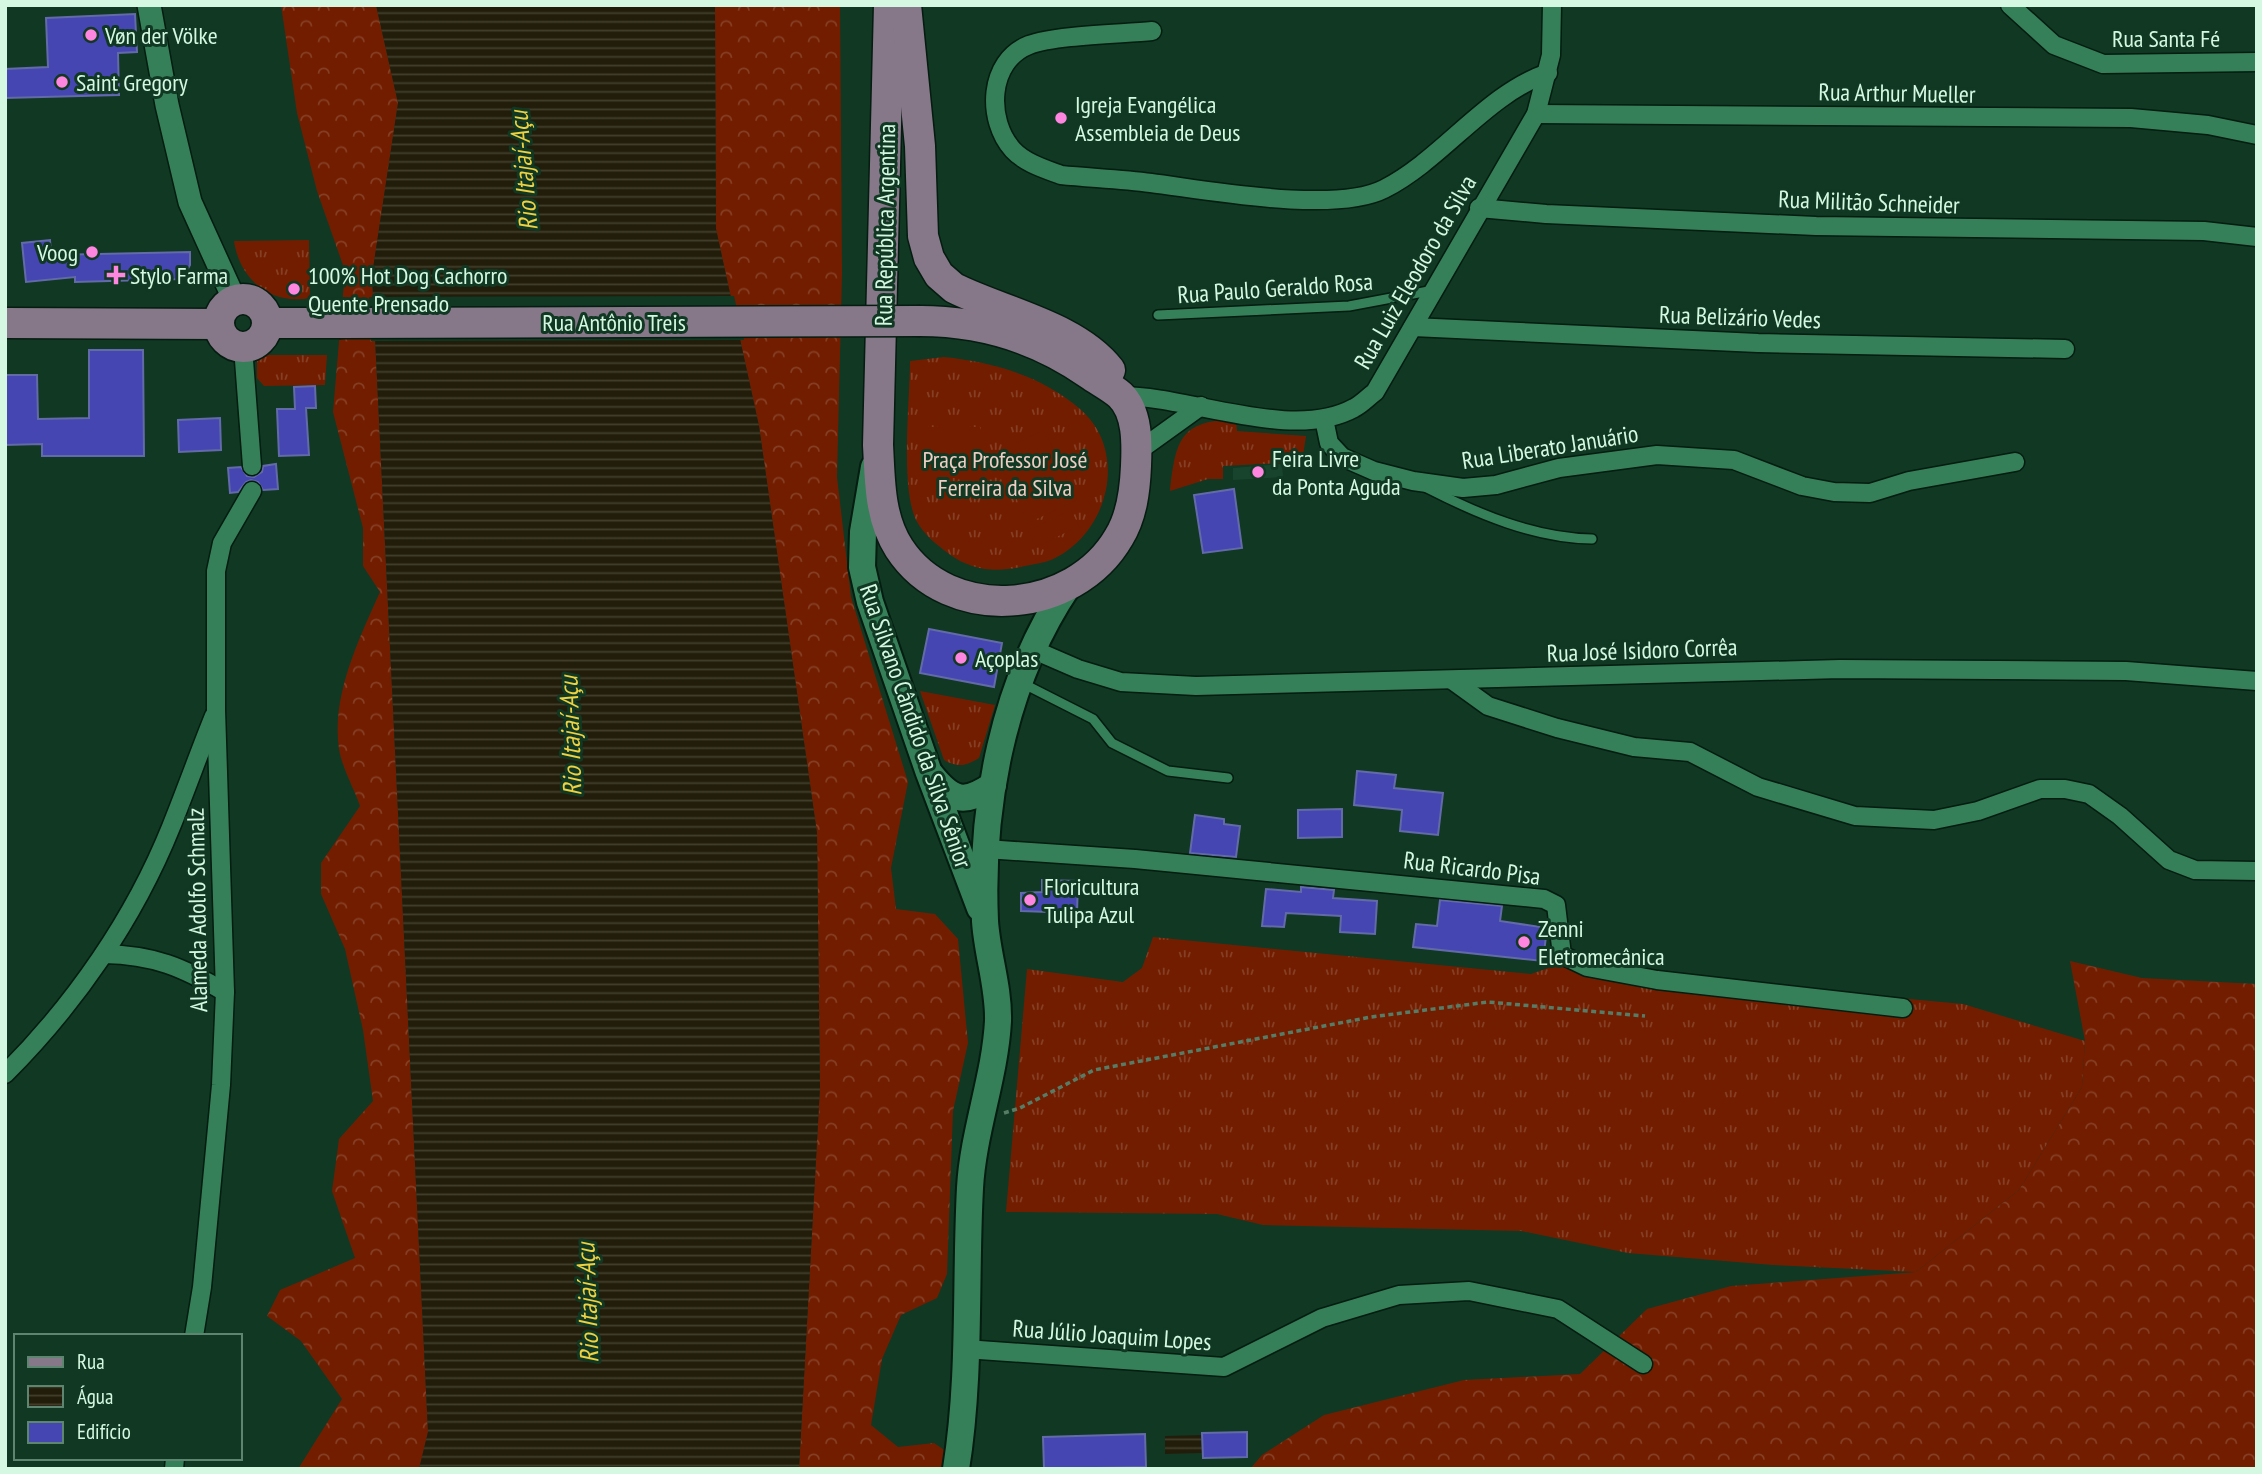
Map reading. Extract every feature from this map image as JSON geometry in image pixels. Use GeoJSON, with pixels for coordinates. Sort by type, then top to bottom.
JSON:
{"type":"FeatureCollection","features":[{"type":"Feature","properties":{"kind":"main road","name":"Rua República Argentina"},"geometry":{"type":"LineString","coordinates":[[889,5],[878,444],[882,502],[898,547],[926,577],[949,590],[979,599],[1016,602],[1042,597],[1068,586],[1090,570],[1120,536],[1135,488],[1133,422],[1112,373],[1102,360],[1076,341],[954,288],[939,275],[929,258],[923,236],[919,133],[906,5]]}},
{"type":"Feature","properties":{"kind":"main road"},"geometry":{"type":"LineString","coordinates":[[5,323],[227,312],[257,304],[267,323],[262,338],[243,347],[229,343],[220,331],[227,312]]}},
{"type":"Feature","properties":{"kind":"main road","name":"Rua Antônio Treis"},"geometry":{"type":"LineString","coordinates":[[267,323],[960,321],[994,327],[1034,343],[1078,366],[1121,396]]}},
{"type":"Feature","properties":{"kind":"main road","name":"Rua Silvano Cândido da Silva Sênior"},"geometry":{"type":"LineString","coordinates":[[878,444],[863,532],[862,567],[870,602],[929,773],[985,923]]}},
{"type":"Feature","properties":{"kind":"main road","name":"Rua Silvano Cândido da Silva Sênior"},"geometry":{"type":"LineString","coordinates":[[956,1469],[963,1424],[970,1185],[995,1061],[998,1017],[985,923],[986,849],[993,785],[1019,682],[1055,605],[1068,586]]}},
{"type":"Feature","properties":{"kind":"main road"},"geometry":{"type":"LineString","coordinates":[[929,773],[945,793],[955,798],[979,795],[993,785]]}},
{"type":"Feature","properties":{"kind":"street"},"geometry":{"type":"LineString","coordinates":[[149,5],[167,105],[190,202],[227,312]]}},
{"type":"Feature","properties":{"kind":"street","name":"Rua Luiz Eleodoro da Silva"},"geometry":{"type":"LineString","coordinates":[[1121,396],[1154,397],[1295,422],[1324,419],[1354,408],[1375,391],[1536,114],[1548,73],[1553,31],[1552,5]]}},
{"type":"Feature","properties":{"kind":"street","name":"Rua Santa Fé"},"geometry":{"type":"LineString","coordinates":[[2010,5],[2054,45],[2103,64],[2257,62]]}},
{"type":"Feature","properties":{"kind":"street"},"geometry":{"type":"LineString","coordinates":[[1152,31],[1031,44],[1010,54],[996,82],[998,124],[1013,150],[1039,167],[1061,175],[1264,197],[1329,200],[1381,191],[1419,168],[1524,81],[1548,73]]}},
{"type":"Feature","properties":{"kind":"street","name":"Rua Arthur Mueller"},"geometry":{"type":"LineString","coordinates":[[1536,114],[2131,118],[2208,125],[2257,135]]}},
{"type":"Feature","properties":{"kind":"street","name":"Rua Militão Schneider"},"geometry":{"type":"LineString","coordinates":[[1479,208],[1546,214],[1816,226],[2204,231],[2257,237]]}},
{"type":"Feature","properties":{"kind":"street","name":"Rua Belizário Vedes"},"geometry":{"type":"LineString","coordinates":[[1413,327],[1758,343],[2065,349]]}},
{"type":"Feature","properties":{"kind":"street"},"geometry":{"type":"LineString","coordinates":[[243,347],[252,466]]}},
{"type":"Feature","properties":{"kind":"street"},"geometry":{"type":"LineString","coordinates":[[1136,453],[1200,407]]}},
{"type":"Feature","properties":{"kind":"street","name":"Rua Liberato Januário"},"geometry":{"type":"LineString","coordinates":[[1324,419],[1329,443],[1342,457],[1374,471],[1413,481],[1463,488],[1496,485],[1559,468],[1657,455],[1734,460],[1801,486],[1834,492],[1870,493],[1909,481],[2015,462]]}},
{"type":"Feature","properties":{"kind":"street","name":"Alameda Adolfo Schmalz"},"geometry":{"type":"LineString","coordinates":[[194,1334],[202,1287],[221,1084],[225,992],[216,710],[216,571],[222,543],[253,491]]}},
{"type":"Feature","properties":{"kind":"street","name":"Rua José Isidoro Corrêa"},"geometry":{"type":"LineString","coordinates":[[1034,650],[1078,669],[1121,682],[1196,686],[1853,669],[2126,671],[2257,681]]}},
{"type":"Feature","properties":{"kind":"street"},"geometry":{"type":"LineString","coordinates":[[1452,680],[1488,706],[1557,728],[1634,747],[1690,752],[1758,787],[1855,816],[1934,820],[1978,811],[2040,789],[2065,789],[2090,794],[2120,816],[2169,860],[2195,870],[2257,871]]}},
{"type":"Feature","properties":{"kind":"street"},"geometry":{"type":"LineString","coordinates":[[6,1076],[60,1015],[104,954],[171,827],[216,710]]}},
{"type":"Feature","properties":{"kind":"street","name":"Rua Ricardo Pisa"},"geometry":{"type":"LineString","coordinates":[[986,849],[1135,859],[1544,899],[1556,905],[1562,955],[1587,967],[1657,980],[1903,1008]]}},
{"type":"Feature","properties":{"kind":"street"},"geometry":{"type":"LineString","coordinates":[[104,954],[139,955],[167,962],[189,971],[225,992]]}},
{"type":"Feature","properties":{"kind":"street","name":"Rua Júlio Joaquim Lopes"},"geometry":{"type":"LineString","coordinates":[[965,1349],[1224,1367],[1322,1318],[1399,1295],[1469,1291],[1558,1309],[1643,1364]]}},
{"type":"Feature","properties":{"kind":"lane","name":"Rua Paulo Geraldo Rosa"},"geometry":{"type":"LineString","coordinates":[[1158,315],[1349,306],[1435,290]]}},
{"type":"Feature","properties":{"kind":"lane"},"geometry":{"type":"LineString","coordinates":[[1413,481],[1527,529],[1562,538],[1592,538]]}},
{"type":"Feature","properties":{"kind":"lane"},"geometry":{"type":"LineString","coordinates":[[1019,682],[1093,719],[1112,743],[1168,771],[1228,778]]}},
{"type":"Feature","properties":{"kind":"path"},"geometry":{"type":"LineString","coordinates":[[982,1119],[1020,1108],[1094,1070],[1371,1017],[1488,1002],[1645,1016]]}},
{"type":"Feature","properties":{"kind":"shaded area","name":"Feira Livre da Ponta Aguda"},"geometry":{"type":"Polygon","coordinates":[[[1282,464],[1283,477],[1233,480],[1233,468],[1282,464]]]}},
{"type":"Feature","properties":{"kind":"green space"},"geometry":{"type":"Polygon","coordinates":[[[281,5],[376,5],[398,103],[372,276],[428,1432],[419,1469],[298,1469],[342,1399],[301,1341],[267,1316],[280,1290],[355,1258],[332,1191],[339,1139],[373,1101],[363,1030],[345,949],[321,894],[321,863],[360,806],[339,749],[339,709],[349,668],[380,592],[363,566],[363,528],[333,412],[345,271],[317,191],[297,113],[281,5]]]}},
{"type":"Feature","properties":{"kind":"green space"},"geometry":{"type":"Polygon","coordinates":[[[715,5],[840,5],[842,273],[837,477],[851,597],[908,782],[891,868],[896,909],[935,914],[958,939],[968,1043],[953,1111],[947,1274],[937,1298],[901,1315],[882,1359],[871,1425],[898,1447],[934,1443],[972,1469],[799,1469],[820,1087],[817,833],[759,426],[716,229],[715,5]]]}},
{"type":"Feature","properties":{"kind":"green space"},"geometry":{"type":"Polygon","coordinates":[[[309,240],[310,298],[295,299],[282,298],[259,287],[243,267],[234,241],[309,240]]]}},
{"type":"Feature","properties":{"kind":"green space"},"geometry":{"type":"Polygon","coordinates":[[[257,355],[327,355],[325,385],[264,386],[257,378],[257,355]]]}},
{"type":"Feature","properties":{"kind":"green space","name":"Praça Professor José Ferreira da Silva"},"geometry":{"type":"Polygon","coordinates":[[[944,357],[999,367],[1033,379],[1065,397],[1080,409],[1095,427],[1105,447],[1108,469],[1106,491],[1087,532],[1071,548],[1051,560],[995,570],[976,567],[944,551],[926,535],[916,520],[911,505],[907,465],[910,361],[944,357]]]}},
{"type":"Feature","properties":{"kind":"green space"},"geometry":{"type":"Polygon","coordinates":[[[1236,419],[1237,431],[1306,436],[1302,462],[1223,466],[1223,479],[1208,479],[1170,491],[1175,458],[1184,436],[1203,424],[1236,419]]]}},
{"type":"Feature","properties":{"kind":"green space"},"geometry":{"type":"Polygon","coordinates":[[[925,427],[980,427],[980,478],[925,478],[925,427]]]}},
{"type":"Feature","properties":{"kind":"green space"},"geometry":{"type":"Polygon","coordinates":[[[1044,430],[1077,500],[1028,523],[995,453],[1044,430]]]}},
{"type":"Feature","properties":{"kind":"green space"},"geometry":{"type":"Polygon","coordinates":[[[1071,510],[1079,526],[1036,547],[1028,531],[1071,510]]]}},
{"type":"Feature","properties":{"kind":"green space"},"geometry":{"type":"Polygon","coordinates":[[[920,691],[995,705],[979,758],[962,765],[944,760],[920,691]]]}},
{"type":"Feature","properties":{"kind":"green space"},"geometry":{"type":"Polygon","coordinates":[[[1153,937],[1531,974],[1554,966],[1963,1004],[2085,1041],[2082,1087],[2019,1190],[1916,1272],[1773,1265],[1628,1253],[1521,1231],[1263,1225],[1217,1214],[1006,1212],[1027,969],[1123,982],[1142,968],[1153,937]]]}},
{"type":"Feature","properties":{"kind":"green space"},"geometry":{"type":"Polygon","coordinates":[[[2070,961],[2142,978],[2257,984],[2257,1469],[1250,1469],[1262,1455],[1324,1415],[1464,1380],[1580,1374],[1647,1309],[1731,1286],[1916,1272],[2019,1190],[2082,1087],[2085,1041],[2070,961]]]}},
{"type":"Feature","properties":{"kind":"water","name":"Rio Itajaí-Açu"},"geometry":{"type":"Polygon","coordinates":[[[376,5],[715,5],[716,229],[759,426],[817,833],[820,1087],[799,1469],[419,1469],[428,1432],[372,275],[398,103],[376,5]]]}},
{"type":"Feature","properties":{"kind":"water"},"geometry":{"type":"Polygon","coordinates":[[[1201,1435],[1202,1453],[1165,1454],[1165,1436],[1201,1435]]]}},
{"type":"Feature","properties":{"kind":"pier"},"geometry":{"type":"Polygon","coordinates":[[[734,296],[744,340],[371,341],[369,297],[734,296]]]}},
{"type":"Feature","properties":{"kind":"building"},"geometry":{"type":"Polygon","coordinates":[[[135,14],[137,52],[118,53],[119,95],[5,98],[5,69],[48,67],[46,18],[135,14]]]}},
{"type":"Feature","properties":{"kind":"building"},"geometry":{"type":"Polygon","coordinates":[[[50,240],[51,255],[190,252],[190,265],[182,279],[75,282],[75,277],[26,282],[22,243],[50,240]]]}},
{"type":"Feature","properties":{"kind":"building"},"geometry":{"type":"Polygon","coordinates":[[[89,350],[143,350],[144,456],[42,456],[42,444],[5,445],[5,375],[37,375],[38,419],[89,418],[89,350]]]}},
{"type":"Feature","properties":{"kind":"building"},"geometry":{"type":"Polygon","coordinates":[[[315,386],[316,408],[306,408],[309,455],[279,456],[277,409],[295,409],[294,387],[315,386]]]}},
{"type":"Feature","properties":{"kind":"building"},"geometry":{"type":"Polygon","coordinates":[[[220,418],[221,450],[179,452],[178,420],[220,418]]]}},
{"type":"Feature","properties":{"kind":"building"},"geometry":{"type":"Polygon","coordinates":[[[276,464],[278,489],[263,490],[258,482],[251,480],[238,492],[230,493],[228,468],[241,467],[247,476],[254,477],[262,472],[263,466],[276,464]]]}},
{"type":"Feature","properties":{"kind":"building"},"geometry":{"type":"Polygon","coordinates":[[[1234,489],[1242,548],[1203,553],[1194,495],[1234,489]]]}},
{"type":"Feature","properties":{"kind":"building","name":"Açoplas"},"geometry":{"type":"Polygon","coordinates":[[[929,629],[1002,643],[994,687],[920,673],[929,629]]]}},
{"type":"Feature","properties":{"kind":"building"},"geometry":{"type":"Polygon","coordinates":[[[1357,771],[1396,775],[1394,788],[1443,793],[1438,835],[1400,831],[1402,810],[1354,805],[1357,771]]]}},
{"type":"Feature","properties":{"kind":"building"},"geometry":{"type":"Polygon","coordinates":[[[1342,809],[1342,837],[1298,838],[1298,810],[1342,809]]]}},
{"type":"Feature","properties":{"kind":"building"},"geometry":{"type":"Polygon","coordinates":[[[1195,815],[1224,819],[1224,824],[1240,826],[1236,857],[1190,853],[1195,815]]]}},
{"type":"Feature","properties":{"kind":"building"},"geometry":{"type":"Polygon","coordinates":[[[1042,880],[1078,881],[1077,913],[1021,911],[1021,893],[1042,892],[1042,880]]]}},
{"type":"Feature","properties":{"kind":"building"},"geometry":{"type":"Polygon","coordinates":[[[1301,887],[1334,890],[1333,898],[1377,901],[1375,934],[1340,932],[1341,916],[1286,913],[1284,927],[1262,926],[1266,889],[1301,892],[1301,887]]]}},
{"type":"Feature","properties":{"kind":"building"},"geometry":{"type":"Polygon","coordinates":[[[1440,900],[1502,906],[1500,921],[1547,928],[1543,961],[1413,947],[1416,924],[1437,926],[1440,900]]]}},
{"type":"Feature","properties":{"kind":"building"},"geometry":{"type":"Polygon","coordinates":[[[1247,1432],[1247,1457],[1203,1458],[1202,1433],[1247,1432]]]}},
{"type":"Feature","properties":{"kind":"building"},"geometry":{"type":"Polygon","coordinates":[[[1145,1434],[1146,1467],[1044,1469],[1043,1437],[1145,1434]]]}},
{"type":"Feature","properties":{"kind":"place","name":"Vøn der Völke"},"geometry":{"type":"Point","coordinates":[91,35]}},
{"type":"Feature","properties":{"kind":"place","name":"Saint Gregory"},"geometry":{"type":"Point","coordinates":[62,82]}},
{"type":"Feature","properties":{"kind":"place","name":"Igreja Evangélica Assembleia de Deus"},"geometry":{"type":"Point","coordinates":[1061,118]}},
{"type":"Feature","properties":{"kind":"place","name":"Voog"},"geometry":{"type":"Point","coordinates":[92,252]}},
{"type":"Feature","properties":{"kind":"place","name":"Stylo Farma"},"geometry":{"type":"Point","coordinates":[116,275]}},
{"type":"Feature","properties":{"kind":"place","name":"100% Hot Dog Cachorro Quente Prensado"},"geometry":{"type":"Point","coordinates":[294,289]}},
{"type":"Feature","properties":{"kind":"place","name":"Feira Livre da Ponta Aguda"},"geometry":{"type":"Point","coordinates":[1258,472]}},
{"type":"Feature","properties":{"kind":"place","name":"Açoplas"},"geometry":{"type":"Point","coordinates":[961,658]}},
{"type":"Feature","properties":{"kind":"place","name":"Floricultura Tulipa Azul"},"geometry":{"type":"Point","coordinates":[1030,900]}},
{"type":"Feature","properties":{"kind":"place","name":"Zenni Eletromecânica"},"geometry":{"type":"Point","coordinates":[1524,942]}}]}
